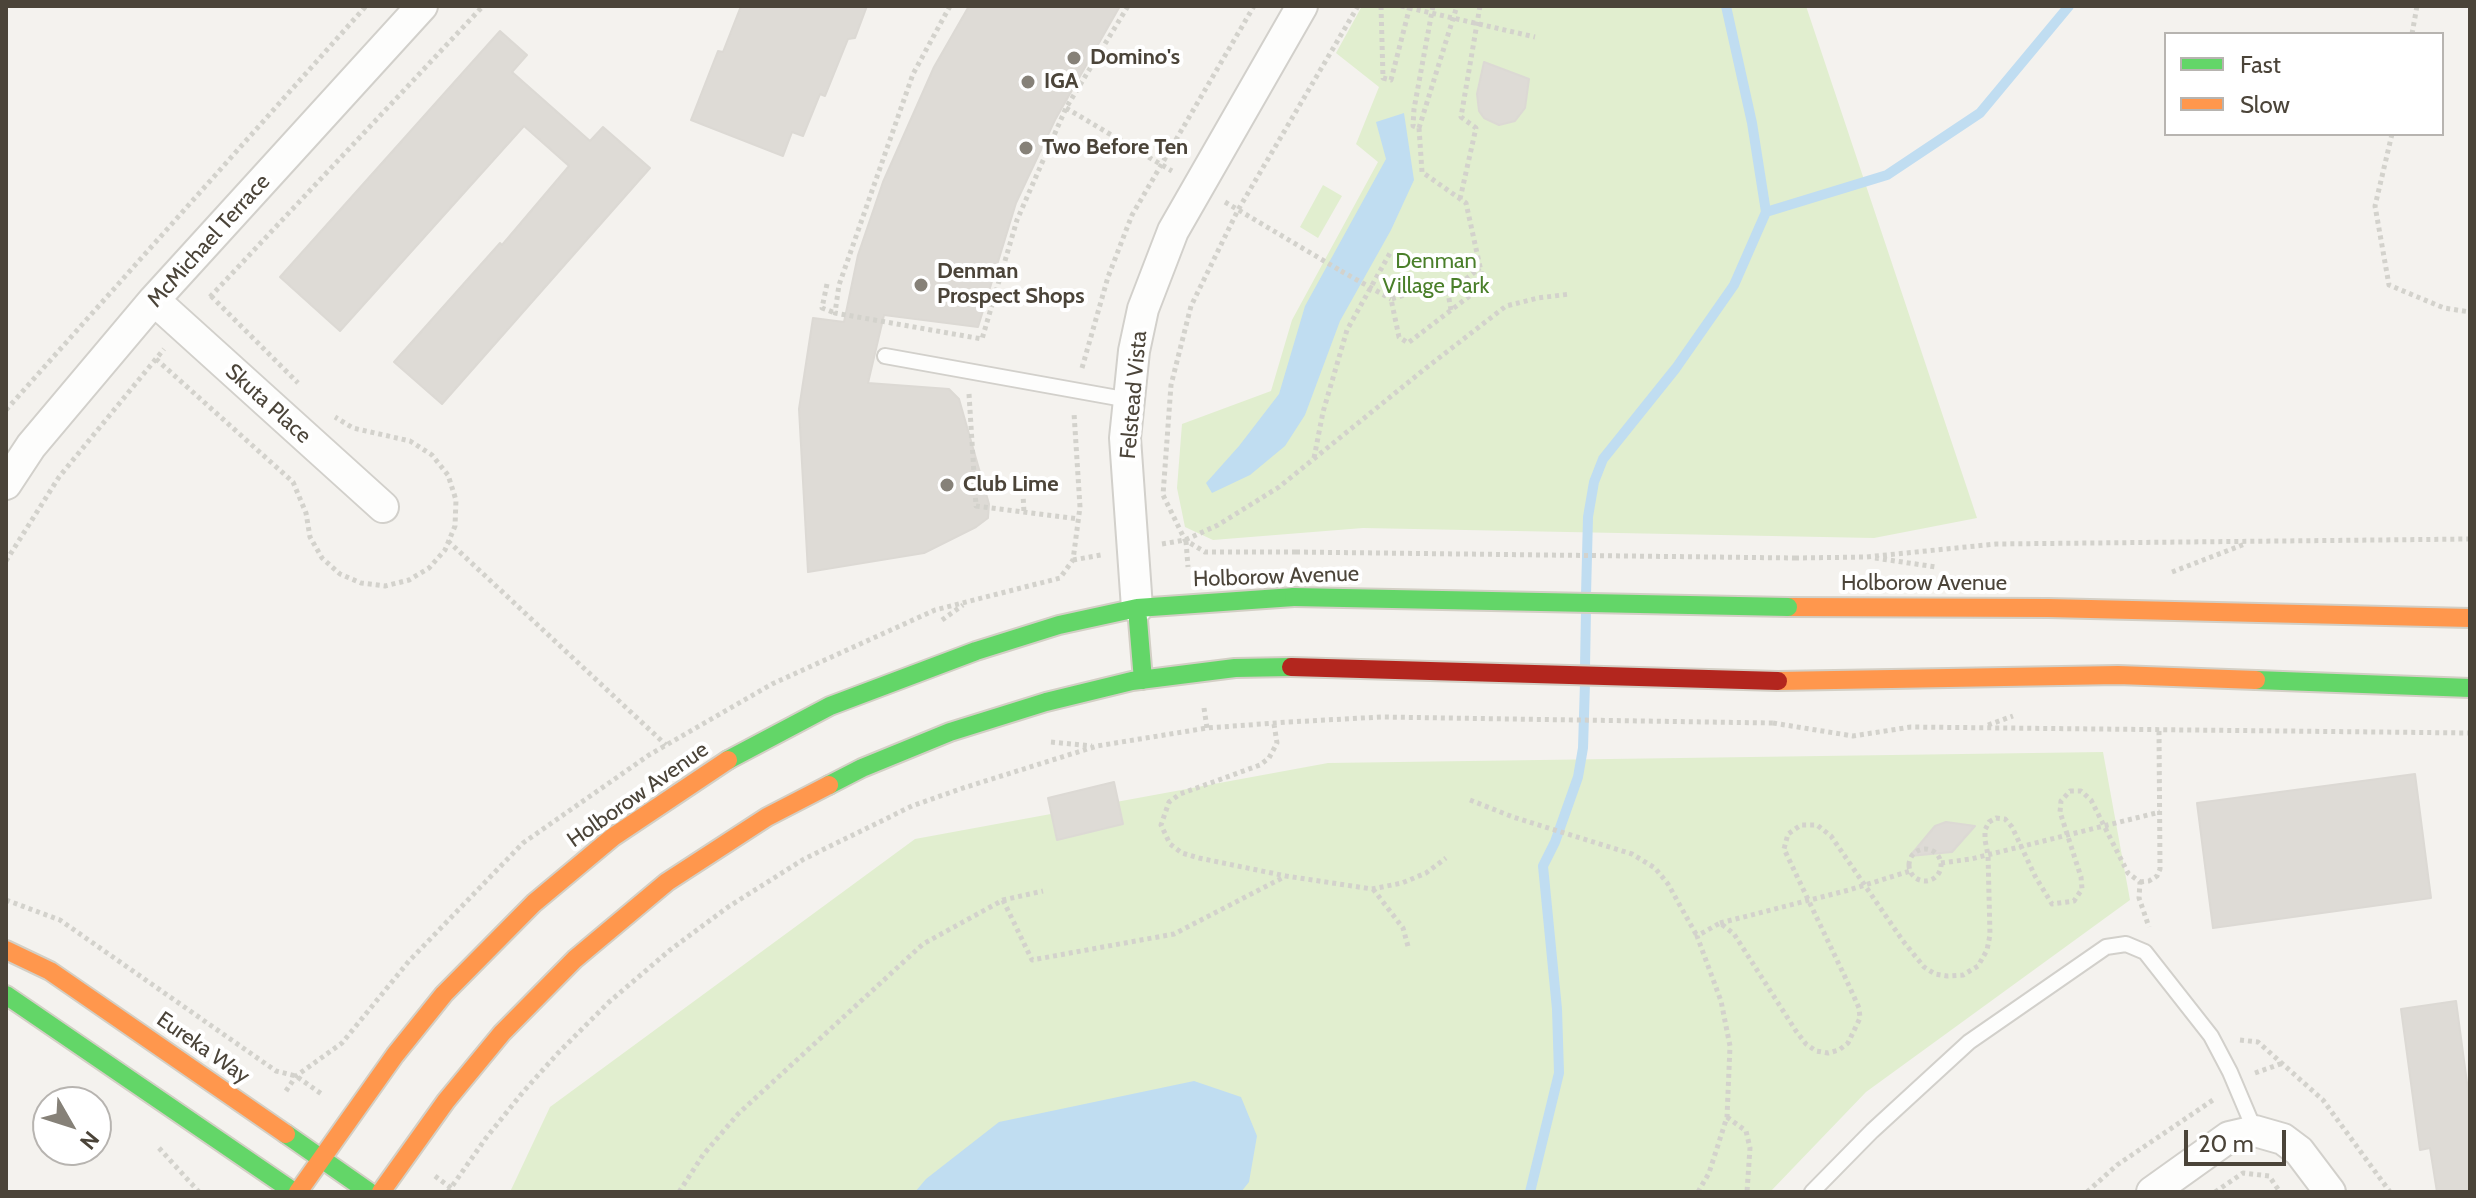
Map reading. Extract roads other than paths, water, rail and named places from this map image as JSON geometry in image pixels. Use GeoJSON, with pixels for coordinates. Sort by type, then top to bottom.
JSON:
{"type":"FeatureCollection","features":[{"type":"Feature","properties":{"kind":"main road","name":"Holborow Avenue"},"geometry":{"type":"LineString","coordinates":[[296,1192],[395,1055],[444,994],[534,903],[613,837],[733,757],[830,706],[976,651],[1059,625],[1137,608],[1294,597],[1788,607],[2078,608],[2470,618]]}},
{"type":"Feature","properties":{"kind":"main road","name":"Felstead Vista"},"geometry":{"type":"LineString","coordinates":[[1137,608],[1143,680]]}},
{"type":"Feature","properties":{"kind":"main road"},"geometry":{"type":"LineString","coordinates":[[381,1192],[446,1101],[502,1033],[575,959],[667,882],[767,817],[862,768],[950,732],[1046,702],[1143,680],[1235,668],[1291,667],[1778,681],[2118,675],[2470,688]]}},
{"type":"Feature","properties":{"kind":"main road","name":"Eureka Way"},"geometry":{"type":"LineString","coordinates":[[6,950],[50,971],[369,1192]]}},
{"type":"Feature","properties":{"kind":"main road"},"geometry":{"type":"LineString","coordinates":[[6,995],[296,1192]]}},
{"type":"Feature","properties":{"kind":"street","name":"McMichael Terrace"},"geometry":{"type":"LineString","coordinates":[[6,484],[31,446],[154,300],[422,6]]}},
{"type":"Feature","properties":{"kind":"street","name":"Felstead Vista"},"geometry":{"type":"LineString","coordinates":[[1137,608],[1125,438],[1134,351],[1143,309],[1173,231],[1302,6]]}},
{"type":"Feature","properties":{"kind":"street","name":"Skuta Place"},"geometry":{"type":"LineString","coordinates":[[154,300],[383,507]]}},
{"type":"Feature","properties":{"kind":"street"},"geometry":{"type":"LineString","coordinates":[[2152,1192],[2229,1137],[2255,1131],[2274,1135],[2291,1144],[2306,1158],[2330,1192]]}},
{"type":"Feature","properties":{"kind":"lane"},"geometry":{"type":"LineString","coordinates":[[885,356],[1129,400]]}},
{"type":"Feature","properties":{"kind":"lane"},"geometry":{"type":"LineString","coordinates":[[1812,1192],[1872,1131],[1969,1042],[2106,947],[2126,944],[2145,952],[2211,1036],[2255,1131]]}},
{"type":"Feature","properties":{"kind":"water"},"geometry":{"type":"Polygon","coordinates":[[[1404,113],[1414,180],[1391,230],[1340,321],[1305,415],[1285,446],[1250,475],[1212,493],[1206,483],[1279,394],[1305,306],[1386,159],[1376,122],[1404,113]]]}},
{"type":"Feature","properties":{"kind":"water"},"geometry":{"type":"Polygon","coordinates":[[[1194,1081],[1241,1097],[1257,1136],[1249,1182],[1241,1192],[915,1192],[926,1179],[999,1122],[1194,1081]]]}},
{"type":"Feature","properties":{"kind":"waterway"},"geometry":{"type":"LineString","coordinates":[[1586,595],[1588,517],[1594,482],[1603,459],[1676,368],[1734,285],[1766,212],[1752,123],[1726,6]]}},
{"type":"Feature","properties":{"kind":"waterway"},"geometry":{"type":"LineString","coordinates":[[1766,212],[1887,175],[1980,113],[2069,6]]}},
{"type":"Feature","properties":{"kind":"waterway"},"geometry":{"type":"LineString","coordinates":[[1585,667],[1586,611]]}},
{"type":"Feature","properties":{"kind":"waterway"},"geometry":{"type":"LineString","coordinates":[[1530,1192],[1559,1073],[1557,1009],[1543,866],[1578,777],[1583,748],[1585,683]]}},
{"type":"Feature","properties":{"kind":"place","name":"Domino's"},"geometry":{"type":"Point","coordinates":[1074,58]}},
{"type":"Feature","properties":{"kind":"place","name":"IGA"},"geometry":{"type":"Point","coordinates":[1028,82]}},
{"type":"Feature","properties":{"kind":"place","name":"Two Before Ten"},"geometry":{"type":"Point","coordinates":[1026,148]}},
{"type":"Feature","properties":{"kind":"place","name":"Denman Prospect Shops"},"geometry":{"type":"Point","coordinates":[921,285]}},
{"type":"Feature","properties":{"kind":"place","name":"Club Lime"},"geometry":{"type":"Point","coordinates":[947,485]}},
{"type":"Feature","properties":{"kind":"park label","name":"Denman Village Park"},"geometry":{"type":"Point","coordinates":[1436,274]}}]}
